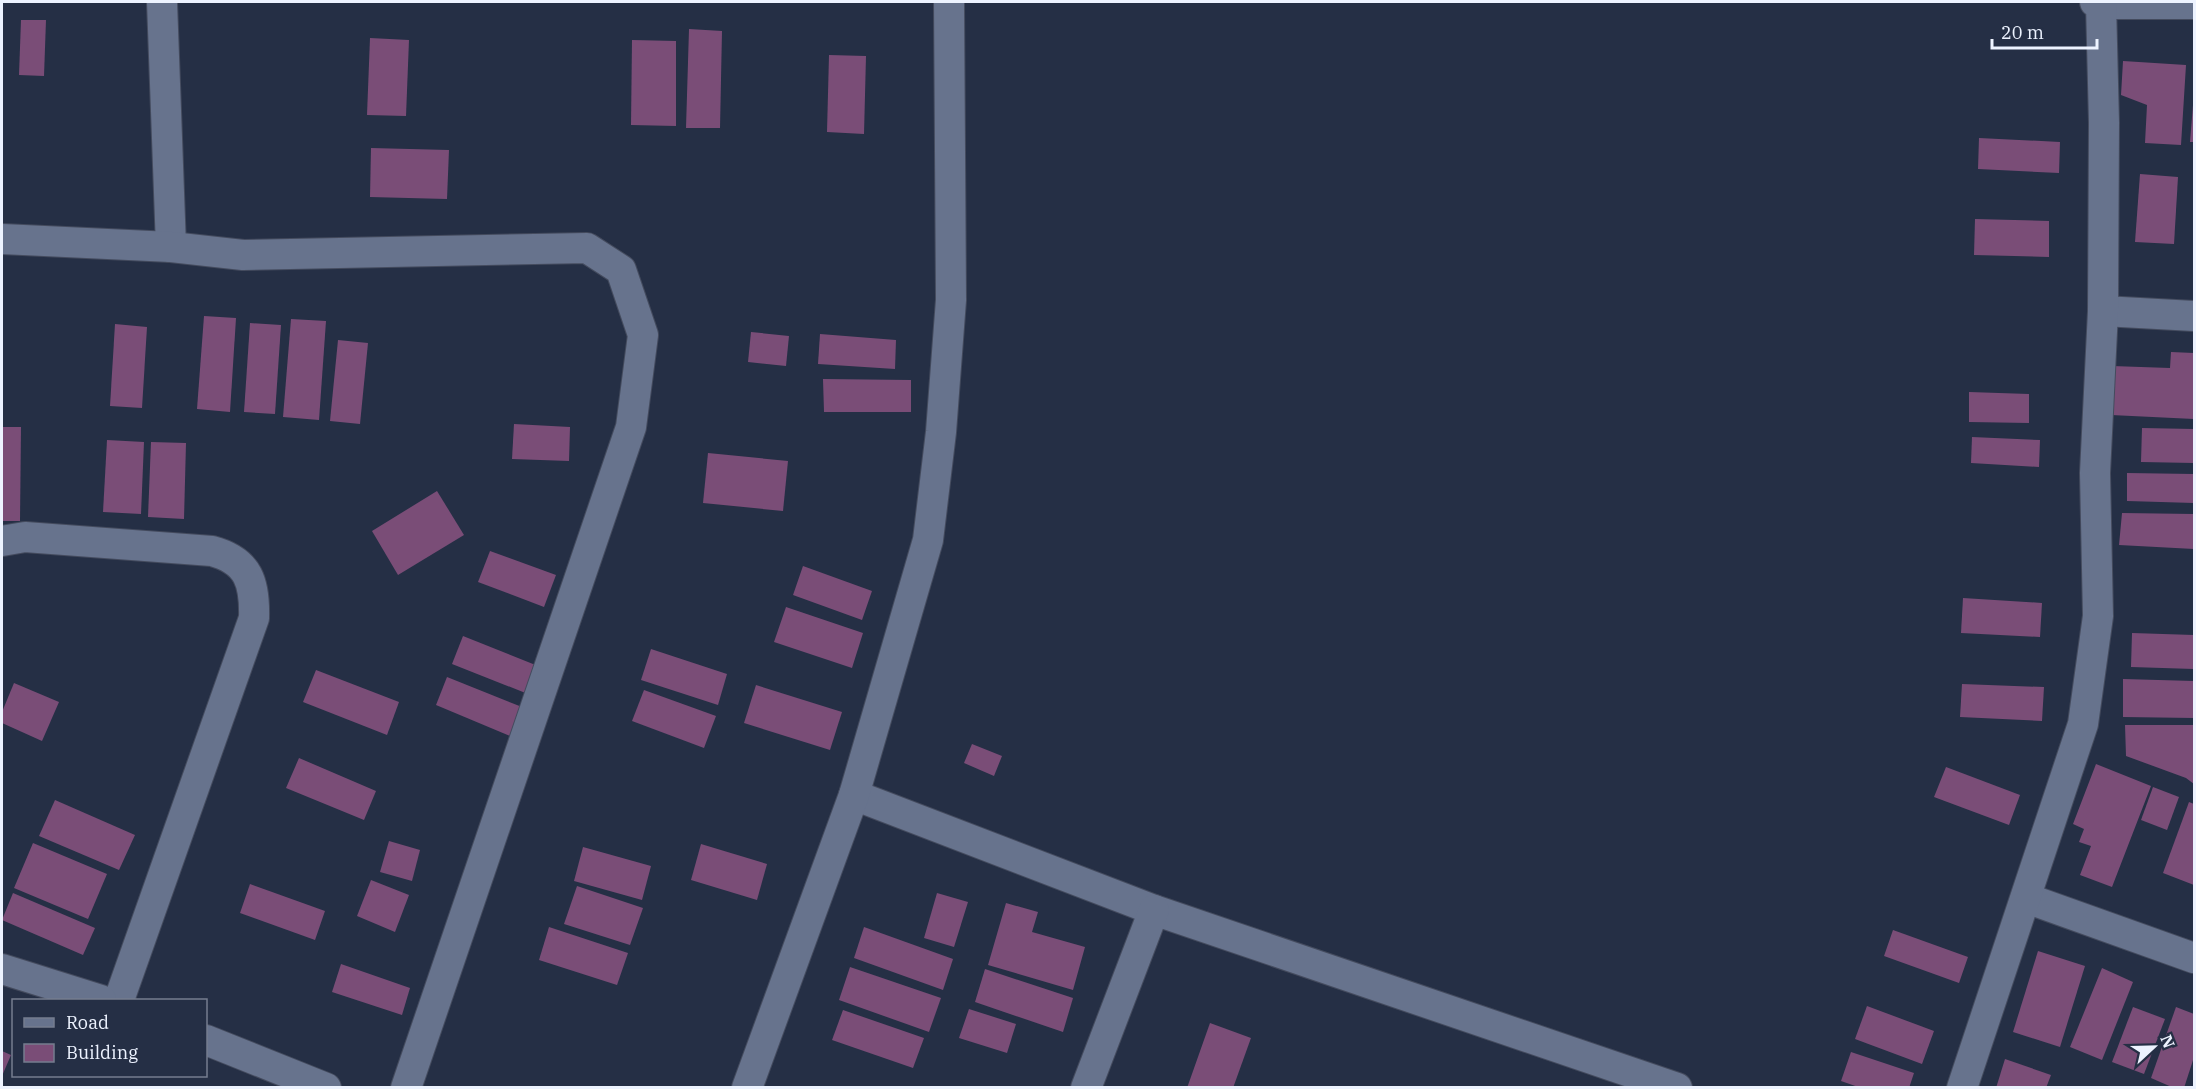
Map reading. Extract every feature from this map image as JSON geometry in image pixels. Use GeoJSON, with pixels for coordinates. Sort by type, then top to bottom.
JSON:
{"type":"FeatureCollection","features":[{"type":"Feature","properties":{"kind":"street"},"geometry":{"type":"LineString","coordinates":[[162,2],[171,248]]}},
{"type":"Feature","properties":{"kind":"street"},"geometry":{"type":"LineString","coordinates":[[747,1088],[854,795],[928,540],[941,432],[951,300],[948,2]]}},
{"type":"Feature","properties":{"kind":"street"},"geometry":{"type":"LineString","coordinates":[[1962,1088],[2083,724],[2098,616],[2095,474],[2103,311],[2104,123],[2098,3],[2194,4]]}},
{"type":"Feature","properties":{"kind":"street"},"geometry":{"type":"LineString","coordinates":[[2,239],[171,248],[243,255],[587,248],[621,270],[643,335],[631,427],[406,1088]]}},
{"type":"Feature","properties":{"kind":"street"},"geometry":{"type":"LineString","coordinates":[[2103,311],[2194,316]]}},
{"type":"Feature","properties":{"kind":"street"},"geometry":{"type":"LineString","coordinates":[[2,541],[24,537],[212,551],[229,556],[243,567],[252,584],[255,601],[254,618],[119,999]]}},
{"type":"Feature","properties":{"kind":"street"},"geometry":{"type":"LineString","coordinates":[[854,795],[1154,910],[1677,1088]]}},
{"type":"Feature","properties":{"kind":"street"},"geometry":{"type":"LineString","coordinates":[[2026,898],[2194,958]]}},
{"type":"Feature","properties":{"kind":"street"},"geometry":{"type":"LineString","coordinates":[[1086,1088],[1154,910]]}},
{"type":"Feature","properties":{"kind":"street"},"geometry":{"type":"LineString","coordinates":[[2,969],[98,999]]}},
{"type":"Feature","properties":{"kind":"street"},"geometry":{"type":"LineString","coordinates":[[207,1040],[326,1088]]}},
{"type":"Feature","properties":{"kind":"building"},"geometry":{"type":"Polygon","coordinates":[[[21,20],[46,20],[44,76],[19,75],[21,20]]]}},
{"type":"Feature","properties":{"kind":"building"},"geometry":{"type":"Polygon","coordinates":[[[689,29],[722,31],[720,128],[686,128],[689,29]]]}},
{"type":"Feature","properties":{"kind":"building"},"geometry":{"type":"Polygon","coordinates":[[[370,38],[409,40],[406,116],[367,115],[370,38]]]}},
{"type":"Feature","properties":{"kind":"building"},"geometry":{"type":"Polygon","coordinates":[[[632,40],[676,41],[676,126],[631,125],[632,40]]]}},
{"type":"Feature","properties":{"kind":"building"},"geometry":{"type":"Polygon","coordinates":[[[829,55],[866,56],[864,134],[827,132],[829,55]]]}},
{"type":"Feature","properties":{"kind":"building"},"geometry":{"type":"Polygon","coordinates":[[[2123,61],[2186,65],[2181,145],[2145,143],[2147,105],[2121,95],[2123,61]]]}},
{"type":"Feature","properties":{"kind":"building"},"geometry":{"type":"Polygon","coordinates":[[[2193,105],[2194,142],[2190,142],[2193,105]]]}},
{"type":"Feature","properties":{"kind":"building"},"geometry":{"type":"Polygon","coordinates":[[[1979,138],[2060,142],[2059,173],[1978,169],[1979,138]]]}},
{"type":"Feature","properties":{"kind":"building"},"geometry":{"type":"Polygon","coordinates":[[[371,148],[449,150],[447,199],[370,197],[371,148]]]}},
{"type":"Feature","properties":{"kind":"building"},"geometry":{"type":"Polygon","coordinates":[[[2140,174],[2178,177],[2174,244],[2135,242],[2140,174]]]}},
{"type":"Feature","properties":{"kind":"building"},"geometry":{"type":"Polygon","coordinates":[[[1975,219],[2049,221],[2049,257],[1974,255],[1975,219]]]}},
{"type":"Feature","properties":{"kind":"building"},"geometry":{"type":"Polygon","coordinates":[[[204,316],[236,318],[230,412],[197,409],[204,316]]]}},
{"type":"Feature","properties":{"kind":"building"},"geometry":{"type":"Polygon","coordinates":[[[291,319],[326,321],[319,420],[283,417],[291,319]]]}},
{"type":"Feature","properties":{"kind":"building"},"geometry":{"type":"Polygon","coordinates":[[[250,323],[281,325],[275,414],[244,412],[250,323]]]}},
{"type":"Feature","properties":{"kind":"building"},"geometry":{"type":"Polygon","coordinates":[[[115,324],[147,327],[142,408],[110,406],[115,324]]]}},
{"type":"Feature","properties":{"kind":"building"},"geometry":{"type":"Polygon","coordinates":[[[751,332],[789,336],[786,366],[748,362],[751,332]]]}},
{"type":"Feature","properties":{"kind":"building"},"geometry":{"type":"Polygon","coordinates":[[[820,334],[896,340],[895,369],[818,364],[820,334]]]}},
{"type":"Feature","properties":{"kind":"building"},"geometry":{"type":"Polygon","coordinates":[[[338,340],[368,343],[360,424],[330,421],[338,340]]]}},
{"type":"Feature","properties":{"kind":"building"},"geometry":{"type":"Polygon","coordinates":[[[2171,352],[2194,353],[2194,419],[2111,415],[2112,366],[2170,368],[2171,352]]]}},
{"type":"Feature","properties":{"kind":"building"},"geometry":{"type":"Polygon","coordinates":[[[823,379],[911,380],[911,412],[824,412],[823,379]]]}},
{"type":"Feature","properties":{"kind":"building"},"geometry":{"type":"Polygon","coordinates":[[[1969,392],[2029,394],[2029,423],[1969,422],[1969,392]]]}},
{"type":"Feature","properties":{"kind":"building"},"geometry":{"type":"Polygon","coordinates":[[[514,424],[570,427],[569,461],[512,459],[514,424]]]}},
{"type":"Feature","properties":{"kind":"building"},"geometry":{"type":"Polygon","coordinates":[[[2,427],[21,427],[20,521],[2,521],[2,427]]]}},
{"type":"Feature","properties":{"kind":"building"},"geometry":{"type":"Polygon","coordinates":[[[2142,428],[2194,429],[2194,463],[2141,462],[2142,428]]]}},
{"type":"Feature","properties":{"kind":"building"},"geometry":{"type":"Polygon","coordinates":[[[1972,437],[2040,440],[2039,467],[1971,463],[1972,437]]]}},
{"type":"Feature","properties":{"kind":"building"},"geometry":{"type":"Polygon","coordinates":[[[107,440],[144,442],[141,514],[103,512],[107,440]]]}},
{"type":"Feature","properties":{"kind":"building"},"geometry":{"type":"Polygon","coordinates":[[[151,442],[186,443],[184,519],[148,517],[151,442]]]}},
{"type":"Feature","properties":{"kind":"building"},"geometry":{"type":"Polygon","coordinates":[[[708,453],[788,461],[783,511],[703,503],[708,453]]]}},
{"type":"Feature","properties":{"kind":"building"},"geometry":{"type":"Polygon","coordinates":[[[2127,473],[2194,474],[2194,503],[2127,501],[2127,473]]]}},
{"type":"Feature","properties":{"kind":"building"},"geometry":{"type":"Polygon","coordinates":[[[437,491],[464,535],[398,575],[372,531],[437,491]]]}},
{"type":"Feature","properties":{"kind":"building"},"geometry":{"type":"Polygon","coordinates":[[[2122,513],[2194,514],[2194,549],[2119,545],[2122,513]]]}},
{"type":"Feature","properties":{"kind":"building"},"geometry":{"type":"Polygon","coordinates":[[[490,551],[556,575],[544,607],[478,582],[490,551]]]}},
{"type":"Feature","properties":{"kind":"building"},"geometry":{"type":"Polygon","coordinates":[[[803,566],[872,591],[862,620],[793,595],[803,566]]]}},
{"type":"Feature","properties":{"kind":"building"},"geometry":{"type":"Polygon","coordinates":[[[1963,598],[2042,603],[2040,637],[1961,633],[1963,598]]]}},
{"type":"Feature","properties":{"kind":"building"},"geometry":{"type":"Polygon","coordinates":[[[786,607],[863,633],[852,668],[774,642],[786,607]]]}},
{"type":"Feature","properties":{"kind":"building"},"geometry":{"type":"Polygon","coordinates":[[[2132,633],[2194,635],[2194,669],[2131,667],[2132,633]]]}},
{"type":"Feature","properties":{"kind":"building"},"geometry":{"type":"Polygon","coordinates":[[[463,636],[538,666],[528,694],[452,664],[463,636]]]}},
{"type":"Feature","properties":{"kind":"building"},"geometry":{"type":"Polygon","coordinates":[[[651,649],[727,674],[718,705],[641,680],[651,649]]]}},
{"type":"Feature","properties":{"kind":"building"},"geometry":{"type":"Polygon","coordinates":[[[316,670],[399,702],[387,735],[303,702],[316,670]]]}},
{"type":"Feature","properties":{"kind":"building"},"geometry":{"type":"Polygon","coordinates":[[[447,677],[522,707],[510,736],[436,705],[447,677]]]}},
{"type":"Feature","properties":{"kind":"building"},"geometry":{"type":"Polygon","coordinates":[[[2123,679],[2194,681],[2194,718],[2123,717],[2123,679]]]}},
{"type":"Feature","properties":{"kind":"building"},"geometry":{"type":"Polygon","coordinates":[[[14,683],[59,702],[42,741],[2,723],[2,712],[14,683]]]}},
{"type":"Feature","properties":{"kind":"building"},"geometry":{"type":"Polygon","coordinates":[[[1962,684],[2044,687],[2042,721],[1960,717],[1962,684]]]}},
{"type":"Feature","properties":{"kind":"building"},"geometry":{"type":"Polygon","coordinates":[[[756,685],[842,712],[830,750],[744,723],[756,685]]]}},
{"type":"Feature","properties":{"kind":"building"},"geometry":{"type":"Polygon","coordinates":[[[644,690],[716,716],[704,748],[632,721],[644,690]]]}},
{"type":"Feature","properties":{"kind":"building"},"geometry":{"type":"Polygon","coordinates":[[[2125,725],[2194,725],[2194,784],[2186,778],[2126,756],[2125,725]]]}},
{"type":"Feature","properties":{"kind":"building"},"geometry":{"type":"Polygon","coordinates":[[[972,744],[1002,756],[994,776],[964,763],[972,744]]]}},
{"type":"Feature","properties":{"kind":"building"},"geometry":{"type":"Polygon","coordinates":[[[299,758],[376,791],[364,820],[286,788],[299,758]]]}},
{"type":"Feature","properties":{"kind":"building"},"geometry":{"type":"Polygon","coordinates":[[[2096,764],[2151,786],[2112,887],[2080,875],[2091,846],[2079,842],[2084,829],[2073,824],[2096,764]]]}},
{"type":"Feature","properties":{"kind":"building"},"geometry":{"type":"Polygon","coordinates":[[[1946,767],[2020,795],[2009,825],[1934,797],[1946,767]]]}},
{"type":"Feature","properties":{"kind":"building"},"geometry":{"type":"Polygon","coordinates":[[[2153,787],[2179,797],[2167,830],[2141,820],[2153,787]]]}},
{"type":"Feature","properties":{"kind":"building"},"geometry":{"type":"Polygon","coordinates":[[[55,800],[135,835],[119,870],[39,836],[55,800]]]}},
{"type":"Feature","properties":{"kind":"building"},"geometry":{"type":"Polygon","coordinates":[[[2189,802],[2194,804],[2194,885],[2163,873],[2189,802]]]}},
{"type":"Feature","properties":{"kind":"building"},"geometry":{"type":"Polygon","coordinates":[[[389,841],[420,850],[412,881],[380,872],[389,841]]]}},
{"type":"Feature","properties":{"kind":"building"},"geometry":{"type":"Polygon","coordinates":[[[33,843],[107,874],[88,919],[14,888],[33,843]]]}},
{"type":"Feature","properties":{"kind":"building"},"geometry":{"type":"Polygon","coordinates":[[[701,844],[767,864],[757,900],[691,880],[701,844]]]}},
{"type":"Feature","properties":{"kind":"building"},"geometry":{"type":"Polygon","coordinates":[[[583,847],[651,866],[642,900],[574,881],[583,847]]]}},
{"type":"Feature","properties":{"kind":"building"},"geometry":{"type":"Polygon","coordinates":[[[371,880],[409,895],[395,932],[357,916],[371,880]]]}},
{"type":"Feature","properties":{"kind":"building"},"geometry":{"type":"Polygon","coordinates":[[[250,884],[325,911],[315,940],[240,913],[250,884]]]}},
{"type":"Feature","properties":{"kind":"building"},"geometry":{"type":"Polygon","coordinates":[[[577,886],[643,908],[630,945],[564,924],[577,886]]]}},
{"type":"Feature","properties":{"kind":"building"},"geometry":{"type":"Polygon","coordinates":[[[13,893],[95,928],[83,955],[2,920],[13,893]]]}},
{"type":"Feature","properties":{"kind":"building"},"geometry":{"type":"Polygon","coordinates":[[[937,893],[968,902],[954,947],[924,938],[937,893]]]}},
{"type":"Feature","properties":{"kind":"building"},"geometry":{"type":"Polygon","coordinates":[[[1006,903],[1038,912],[1032,932],[1085,947],[1073,990],[988,965],[1006,903]]]}},
{"type":"Feature","properties":{"kind":"building"},"geometry":{"type":"Polygon","coordinates":[[[549,927],[628,953],[617,985],[539,960],[549,927]]]}},
{"type":"Feature","properties":{"kind":"building"},"geometry":{"type":"Polygon","coordinates":[[[864,927],[953,959],[943,990],[854,958],[864,927]]]}},
{"type":"Feature","properties":{"kind":"building"},"geometry":{"type":"Polygon","coordinates":[[[1893,930],[1968,957],[1959,983],[1884,956],[1893,930]]]}},
{"type":"Feature","properties":{"kind":"building"},"geometry":{"type":"Polygon","coordinates":[[[2038,951],[2085,966],[2060,1047],[2013,1032],[2038,951]]]}},
{"type":"Feature","properties":{"kind":"building"},"geometry":{"type":"Polygon","coordinates":[[[341,964],[410,988],[402,1015],[332,992],[341,964]]]}},
{"type":"Feature","properties":{"kind":"building"},"geometry":{"type":"Polygon","coordinates":[[[850,967],[941,998],[929,1032],[839,1000],[850,967]]]}},
{"type":"Feature","properties":{"kind":"building"},"geometry":{"type":"Polygon","coordinates":[[[2102,968],[2133,982],[2102,1060],[2070,1047],[2102,968]]]}},
{"type":"Feature","properties":{"kind":"building"},"geometry":{"type":"Polygon","coordinates":[[[985,969],[1073,998],[1063,1032],[975,1002],[985,969]]]}},
{"type":"Feature","properties":{"kind":"building"},"geometry":{"type":"Polygon","coordinates":[[[1867,1006],[1934,1031],[1922,1064],[1855,1039],[1867,1006]]]}},
{"type":"Feature","properties":{"kind":"building"},"geometry":{"type":"Polygon","coordinates":[[[2133,1007],[2165,1019],[2144,1074],[2112,1062],[2133,1007]]]}},
{"type":"Feature","properties":{"kind":"building"},"geometry":{"type":"Polygon","coordinates":[[[2176,1007],[2194,1014],[2194,1057],[2184,1088],[2174,1088],[2151,1078],[2176,1007]]]}},
{"type":"Feature","properties":{"kind":"building"},"geometry":{"type":"Polygon","coordinates":[[[969,1009],[1016,1024],[1007,1053],[959,1038],[969,1009]]]}},
{"type":"Feature","properties":{"kind":"building"},"geometry":{"type":"Polygon","coordinates":[[[843,1010],[924,1038],[913,1068],[832,1040],[843,1010]]]}},
{"type":"Feature","properties":{"kind":"building"},"geometry":{"type":"Polygon","coordinates":[[[1210,1023],[1251,1038],[1233,1088],[1187,1088],[1210,1023]]]}},
{"type":"Feature","properties":{"kind":"building"},"geometry":{"type":"Polygon","coordinates":[[[2,1051],[11,1055],[2,1076],[2,1051]]]}},
{"type":"Feature","properties":{"kind":"building"},"geometry":{"type":"Polygon","coordinates":[[[1851,1052],[1914,1073],[1909,1088],[1861,1088],[1841,1081],[1851,1052]]]}},
{"type":"Feature","properties":{"kind":"building"},"geometry":{"type":"Polygon","coordinates":[[[2005,1059],[2051,1075],[2046,1088],[1996,1088],[2005,1059]]]}}]}
